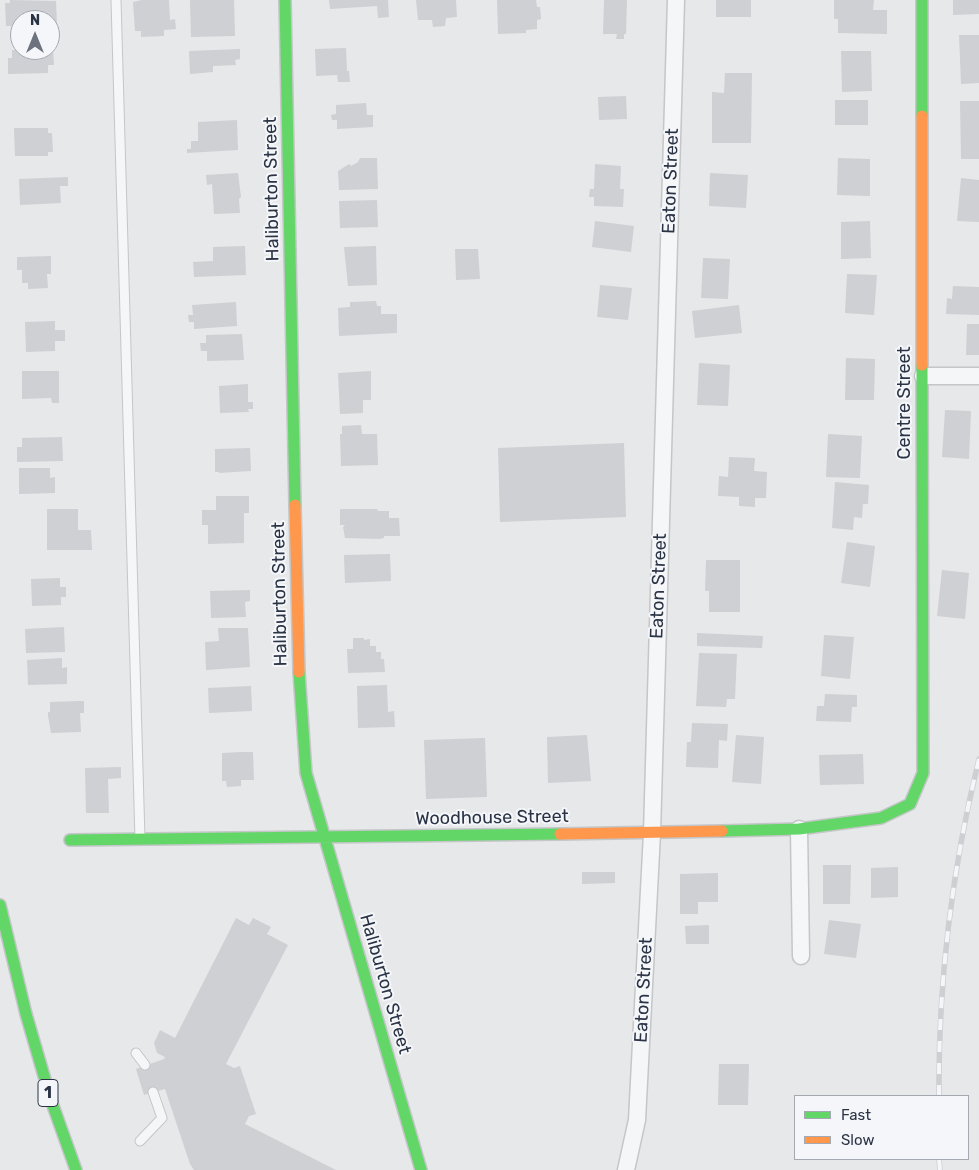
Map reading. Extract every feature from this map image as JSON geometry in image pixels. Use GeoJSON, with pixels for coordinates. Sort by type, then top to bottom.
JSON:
{"type":"FeatureCollection","features":[{"type":"Feature","properties":{"kind":"main road","name":"Haliburton Street"},"geometry":{"type":"LineString","coordinates":[[285,0],[299,689],[306,773],[421,1170]]}},
{"type":"Feature","properties":{"kind":"main road","name":"Centre Street"},"geometry":{"type":"LineString","coordinates":[[910,804],[923,773],[922,0]]}},
{"type":"Feature","properties":{"kind":"main road","name":"Woodhouse Street"},"geometry":{"type":"LineString","coordinates":[[70,840],[324,838],[799,829],[881,818],[910,804]]}},
{"type":"Feature","properties":{"kind":"main road","name":"1"},"geometry":{"type":"LineString","coordinates":[[0,905],[26,1014],[50,1100],[76,1170]]}},
{"type":"Feature","properties":{"kind":"street","name":"Eaton Street"},"geometry":{"type":"LineString","coordinates":[[626,1170],[638,1120],[652,833],[676,0]]}},
{"type":"Feature","properties":{"kind":"street"},"geometry":{"type":"LineString","coordinates":[[922,376],[979,376]]}},
{"type":"Feature","properties":{"kind":"street"},"geometry":{"type":"LineString","coordinates":[[799,829],[801,956]]}},
{"type":"Feature","properties":{"kind":"lane"},"geometry":{"type":"LineString","coordinates":[[116,0],[140,839]]}},
{"type":"Feature","properties":{"kind":"lane"},"geometry":{"type":"LineString","coordinates":[[136,1053],[145,1066]]}},
{"type":"Feature","properties":{"kind":"lane"},"geometry":{"type":"LineString","coordinates":[[140,1141],[162,1118],[153,1092]]}},
{"type":"Feature","properties":{"kind":"building"},"geometry":{"type":"Polygon","coordinates":[[[10,0],[56,1],[56,10],[10,10],[10,26],[6,26],[5,3],[10,3],[10,0]]]}},
{"type":"Feature","properties":{"kind":"building"},"geometry":{"type":"Polygon","coordinates":[[[169,0],[170,20],[175,19],[176,29],[164,30],[164,36],[141,37],[141,31],[135,31],[133,2],[169,0]]]}},
{"type":"Feature","properties":{"kind":"building"},"geometry":{"type":"Polygon","coordinates":[[[190,0],[234,0],[235,36],[191,37],[190,0]]]}},
{"type":"Feature","properties":{"kind":"building"},"geometry":{"type":"Polygon","coordinates":[[[329,0],[388,0],[389,17],[378,18],[377,6],[330,9],[329,0]]]}},
{"type":"Feature","properties":{"kind":"building"},"geometry":{"type":"Polygon","coordinates":[[[416,0],[456,0],[457,17],[446,18],[445,26],[433,27],[432,20],[418,20],[416,0]]]}},
{"type":"Feature","properties":{"kind":"building"},"geometry":{"type":"Polygon","coordinates":[[[497,0],[536,0],[537,7],[540,7],[541,19],[537,20],[537,29],[526,30],[526,33],[498,34],[497,0]]]}},
{"type":"Feature","properties":{"kind":"building"},"geometry":{"type":"Polygon","coordinates":[[[604,0],[627,0],[626,34],[624,34],[624,39],[616,39],[617,34],[603,34],[604,0]]]}},
{"type":"Feature","properties":{"kind":"building"},"geometry":{"type":"Polygon","coordinates":[[[716,0],[751,0],[751,17],[716,17],[716,0]]]}},
{"type":"Feature","properties":{"kind":"building"},"geometry":{"type":"Polygon","coordinates":[[[834,0],[874,0],[873,10],[887,10],[887,34],[838,33],[838,19],[834,19],[834,0]]]}},
{"type":"Feature","properties":{"kind":"building"},"geometry":{"type":"Polygon","coordinates":[[[953,0],[979,0],[979,14],[953,15],[953,0]]]}},
{"type":"Feature","properties":{"kind":"building"},"geometry":{"type":"Polygon","coordinates":[[[959,35],[979,35],[979,83],[961,84],[959,35]]]}},
{"type":"Feature","properties":{"kind":"building"},"geometry":{"type":"Polygon","coordinates":[[[346,48],[347,71],[349,71],[350,82],[338,82],[337,75],[316,76],[315,49],[346,48]]]}},
{"type":"Feature","properties":{"kind":"building"},"geometry":{"type":"Polygon","coordinates":[[[240,49],[240,59],[235,60],[236,65],[213,66],[213,72],[190,74],[189,51],[240,49]]]}},
{"type":"Feature","properties":{"kind":"building"},"geometry":{"type":"Polygon","coordinates":[[[841,51],[871,51],[872,91],[842,92],[841,51]]]}},
{"type":"Feature","properties":{"kind":"building"},"geometry":{"type":"Polygon","coordinates":[[[8,58],[10,60],[54,60],[54,65],[48,65],[48,73],[8,74],[8,58]]]}},
{"type":"Feature","properties":{"kind":"building"},"geometry":{"type":"Polygon","coordinates":[[[725,73],[752,73],[751,143],[712,143],[712,92],[724,93],[725,73]]]}},
{"type":"Feature","properties":{"kind":"building"},"geometry":{"type":"Polygon","coordinates":[[[626,96],[627,119],[599,120],[598,97],[626,96]]]}},
{"type":"Feature","properties":{"kind":"building"},"geometry":{"type":"Polygon","coordinates":[[[835,100],[868,100],[868,125],[835,125],[835,100]]]}},
{"type":"Feature","properties":{"kind":"building"},"geometry":{"type":"Polygon","coordinates":[[[960,101],[979,101],[979,159],[961,159],[960,101]]]}},
{"type":"Feature","properties":{"kind":"building"},"geometry":{"type":"Polygon","coordinates":[[[366,103],[367,115],[373,115],[373,127],[337,129],[337,120],[332,120],[331,115],[336,114],[336,105],[366,103]]]}},
{"type":"Feature","properties":{"kind":"building"},"geometry":{"type":"Polygon","coordinates":[[[237,120],[238,150],[187,153],[187,149],[191,149],[191,141],[198,141],[198,122],[237,120]]]}},
{"type":"Feature","properties":{"kind":"building"},"geometry":{"type":"Polygon","coordinates":[[[14,128],[48,128],[48,133],[52,133],[53,152],[48,152],[48,156],[15,156],[14,128]]]}},
{"type":"Feature","properties":{"kind":"building"},"geometry":{"type":"Polygon","coordinates":[[[360,158],[377,158],[378,189],[339,190],[338,171],[349,164],[351,166],[358,162],[360,158]]]}},
{"type":"Feature","properties":{"kind":"building"},"geometry":{"type":"Polygon","coordinates":[[[838,158],[870,159],[870,196],[837,195],[838,158]]]}},
{"type":"Feature","properties":{"kind":"building"},"geometry":{"type":"Polygon","coordinates":[[[595,164],[621,166],[620,189],[624,189],[623,207],[594,206],[594,197],[589,197],[590,189],[594,189],[595,164]]]}},
{"type":"Feature","properties":{"kind":"building"},"geometry":{"type":"Polygon","coordinates":[[[238,173],[241,197],[239,199],[240,213],[214,214],[212,184],[207,185],[206,175],[238,173]]]}},
{"type":"Feature","properties":{"kind":"building"},"geometry":{"type":"Polygon","coordinates":[[[710,173],[748,175],[746,208],[709,206],[710,173]]]}},
{"type":"Feature","properties":{"kind":"building"},"geometry":{"type":"Polygon","coordinates":[[[68,177],[68,186],[60,186],[61,203],[20,205],[19,179],[68,177]]]}},
{"type":"Feature","properties":{"kind":"building"},"geometry":{"type":"Polygon","coordinates":[[[961,178],[979,180],[979,222],[957,221],[961,178]]]}},
{"type":"Feature","properties":{"kind":"building"},"geometry":{"type":"Polygon","coordinates":[[[377,200],[378,227],[340,228],[339,201],[377,200]]]}},
{"type":"Feature","properties":{"kind":"building"},"geometry":{"type":"Polygon","coordinates":[[[595,221],[634,226],[631,252],[592,247],[595,221]]]}},
{"type":"Feature","properties":{"kind":"building"},"geometry":{"type":"Polygon","coordinates":[[[870,221],[871,258],[841,259],[841,222],[870,221]]]}},
{"type":"Feature","properties":{"kind":"building"},"geometry":{"type":"Polygon","coordinates":[[[245,246],[246,275],[194,277],[193,262],[213,261],[213,247],[245,246]]]}},
{"type":"Feature","properties":{"kind":"building"},"geometry":{"type":"Polygon","coordinates":[[[376,246],[377,285],[348,286],[344,247],[376,246]]]}},
{"type":"Feature","properties":{"kind":"building"},"geometry":{"type":"Polygon","coordinates":[[[455,249],[478,249],[480,279],[456,280],[455,249]]]}},
{"type":"Feature","properties":{"kind":"building"},"geometry":{"type":"Polygon","coordinates":[[[51,256],[51,274],[47,274],[48,288],[28,289],[28,283],[22,283],[22,270],[17,270],[17,257],[51,256]]]}},
{"type":"Feature","properties":{"kind":"building"},"geometry":{"type":"Polygon","coordinates":[[[703,258],[730,259],[728,299],[701,298],[703,258]]]}},
{"type":"Feature","properties":{"kind":"building"},"geometry":{"type":"Polygon","coordinates":[[[847,274],[877,275],[874,315],[845,313],[847,274]]]}},
{"type":"Feature","properties":{"kind":"building"},"geometry":{"type":"Polygon","coordinates":[[[600,285],[632,288],[628,320],[597,317],[600,285]]]}},
{"type":"Feature","properties":{"kind":"building"},"geometry":{"type":"Polygon","coordinates":[[[953,286],[979,287],[979,315],[946,314],[947,298],[952,299],[953,286]]]}},
{"type":"Feature","properties":{"kind":"building"},"geometry":{"type":"Polygon","coordinates":[[[376,301],[377,306],[381,306],[381,314],[397,314],[397,333],[339,336],[338,308],[350,307],[350,302],[376,301]]]}},
{"type":"Feature","properties":{"kind":"building"},"geometry":{"type":"Polygon","coordinates":[[[236,302],[237,326],[194,329],[194,322],[189,322],[188,315],[193,315],[192,305],[236,302]]]}},
{"type":"Feature","properties":{"kind":"building"},"geometry":{"type":"Polygon","coordinates":[[[739,305],[742,333],[695,338],[692,311],[739,305]]]}},
{"type":"Feature","properties":{"kind":"building"},"geometry":{"type":"Polygon","coordinates":[[[55,321],[55,330],[65,330],[65,341],[55,341],[55,351],[26,352],[25,322],[55,321]]]}},
{"type":"Feature","properties":{"kind":"building"},"geometry":{"type":"Polygon","coordinates":[[[967,324],[979,324],[979,355],[966,355],[967,324]]]}},
{"type":"Feature","properties":{"kind":"building"},"geometry":{"type":"Polygon","coordinates":[[[242,334],[244,360],[207,361],[207,351],[201,351],[200,343],[206,343],[206,335],[242,334]]]}},
{"type":"Feature","properties":{"kind":"building"},"geometry":{"type":"Polygon","coordinates":[[[846,358],[875,359],[874,400],[845,400],[846,358]]]}},
{"type":"Feature","properties":{"kind":"building"},"geometry":{"type":"Polygon","coordinates":[[[699,363],[730,365],[728,406],[697,405],[699,363]]]}},
{"type":"Feature","properties":{"kind":"building"},"geometry":{"type":"Polygon","coordinates":[[[22,371],[59,371],[59,403],[52,403],[51,398],[22,399],[22,371]]]}},
{"type":"Feature","properties":{"kind":"building"},"geometry":{"type":"Polygon","coordinates":[[[371,371],[371,400],[363,400],[363,413],[340,414],[338,373],[371,371]]]}},
{"type":"Feature","properties":{"kind":"building"},"geometry":{"type":"Polygon","coordinates":[[[248,384],[248,402],[253,402],[253,409],[248,409],[249,412],[220,413],[219,386],[248,384]]]}},
{"type":"Feature","properties":{"kind":"building"},"geometry":{"type":"Polygon","coordinates":[[[945,410],[971,411],[969,459],[942,457],[945,410]]]}},
{"type":"Feature","properties":{"kind":"building"},"geometry":{"type":"Polygon","coordinates":[[[361,425],[362,434],[377,434],[378,465],[341,466],[340,434],[342,434],[342,426],[361,425]]]}},
{"type":"Feature","properties":{"kind":"building"},"geometry":{"type":"Polygon","coordinates":[[[828,434],[862,436],[860,478],[826,477],[828,434]]]}},
{"type":"Feature","properties":{"kind":"building"},"geometry":{"type":"Polygon","coordinates":[[[62,437],[63,461],[17,462],[17,447],[22,447],[22,438],[62,437]]]}},
{"type":"Feature","properties":{"kind":"building"},"geometry":{"type":"Polygon","coordinates":[[[624,443],[626,517],[500,522],[498,448],[624,443]]]}},
{"type":"Feature","properties":{"kind":"building"},"geometry":{"type":"Polygon","coordinates":[[[250,448],[251,471],[215,472],[215,449],[250,448]]]}},
{"type":"Feature","properties":{"kind":"building"},"geometry":{"type":"Polygon","coordinates":[[[729,457],[755,458],[754,471],[767,472],[766,498],[755,498],[755,507],[739,506],[739,497],[718,496],[719,476],[728,477],[729,457]]]}},
{"type":"Feature","properties":{"kind":"building"},"geometry":{"type":"Polygon","coordinates":[[[19,468],[50,468],[50,478],[55,477],[55,493],[19,494],[19,468]]]}},
{"type":"Feature","properties":{"kind":"building"},"geometry":{"type":"Polygon","coordinates":[[[835,482],[869,485],[868,504],[863,504],[862,518],[854,517],[853,530],[832,528],[835,482]]]}},
{"type":"Feature","properties":{"kind":"building"},"geometry":{"type":"Polygon","coordinates":[[[216,496],[249,496],[249,513],[244,513],[244,543],[208,544],[208,525],[202,525],[202,510],[216,510],[216,496]]]}},
{"type":"Feature","properties":{"kind":"building"},"geometry":{"type":"Polygon","coordinates":[[[47,509],[78,509],[78,530],[91,530],[92,550],[47,550],[47,509]]]}},
{"type":"Feature","properties":{"kind":"building"},"geometry":{"type":"Polygon","coordinates":[[[340,509],[377,509],[378,511],[389,511],[389,518],[399,518],[400,536],[384,536],[384,538],[379,539],[345,538],[343,527],[345,525],[340,525],[340,509]]]}},
{"type":"Feature","properties":{"kind":"building"},"geometry":{"type":"Polygon","coordinates":[[[847,542],[875,546],[870,587],[841,583],[847,542]]]}},
{"type":"Feature","properties":{"kind":"building"},"geometry":{"type":"Polygon","coordinates":[[[390,554],[391,581],[345,583],[344,555],[390,554]]]}},
{"type":"Feature","properties":{"kind":"building"},"geometry":{"type":"Polygon","coordinates":[[[706,560],[740,560],[740,612],[709,612],[709,591],[705,591],[706,560]]]}},
{"type":"Feature","properties":{"kind":"building"},"geometry":{"type":"Polygon","coordinates":[[[942,570],[969,573],[965,619],[937,616],[942,570]]]}},
{"type":"Feature","properties":{"kind":"building"},"geometry":{"type":"Polygon","coordinates":[[[60,578],[60,587],[66,587],[66,597],[61,597],[61,605],[32,606],[31,579],[60,578]]]}},
{"type":"Feature","properties":{"kind":"building"},"geometry":{"type":"Polygon","coordinates":[[[250,590],[250,601],[245,602],[246,617],[211,618],[210,591],[250,590]]]}},
{"type":"Feature","properties":{"kind":"building"},"geometry":{"type":"Polygon","coordinates":[[[64,627],[65,652],[26,653],[25,629],[64,627]]]}},
{"type":"Feature","properties":{"kind":"building"},"geometry":{"type":"Polygon","coordinates":[[[218,628],[248,628],[250,667],[206,670],[205,642],[219,641],[218,628]]]}},
{"type":"Feature","properties":{"kind":"building"},"geometry":{"type":"Polygon","coordinates":[[[697,633],[763,636],[762,648],[697,646],[697,633]]]}},
{"type":"Feature","properties":{"kind":"building"},"geometry":{"type":"Polygon","coordinates":[[[824,635],[854,637],[850,679],[821,676],[824,635]]]}},
{"type":"Feature","properties":{"kind":"building"},"geometry":{"type":"Polygon","coordinates":[[[353,638],[370,639],[370,646],[376,646],[376,652],[381,652],[381,659],[384,659],[385,672],[348,673],[347,649],[353,649],[353,638]]]}},
{"type":"Feature","properties":{"kind":"building"},"geometry":{"type":"Polygon","coordinates":[[[699,653],[737,654],[735,699],[727,699],[726,707],[696,706],[699,653]]]}},
{"type":"Feature","properties":{"kind":"building"},"geometry":{"type":"Polygon","coordinates":[[[62,658],[62,668],[67,667],[67,684],[28,685],[27,660],[62,658]]]}},
{"type":"Feature","properties":{"kind":"building"},"geometry":{"type":"Polygon","coordinates":[[[387,685],[388,712],[394,711],[395,727],[358,728],[357,686],[387,685]]]}},
{"type":"Feature","properties":{"kind":"building"},"geometry":{"type":"Polygon","coordinates":[[[251,686],[252,711],[209,713],[208,688],[251,686]]]}},
{"type":"Feature","properties":{"kind":"building"},"geometry":{"type":"Polygon","coordinates":[[[825,694],[857,695],[857,707],[852,707],[851,722],[816,721],[817,706],[824,706],[825,694]]]}},
{"type":"Feature","properties":{"kind":"building"},"geometry":{"type":"Polygon","coordinates":[[[84,701],[84,713],[80,713],[81,732],[51,733],[48,716],[50,702],[84,701]]]}},
{"type":"Feature","properties":{"kind":"building"},"geometry":{"type":"Polygon","coordinates":[[[692,723],[728,724],[727,741],[719,740],[718,768],[686,767],[687,742],[691,742],[692,723]]]}},
{"type":"Feature","properties":{"kind":"building"},"geometry":{"type":"Polygon","coordinates":[[[587,735],[591,781],[548,783],[547,737],[587,735]]]}},
{"type":"Feature","properties":{"kind":"building"},"geometry":{"type":"Polygon","coordinates":[[[736,735],[764,737],[761,784],[732,782],[736,735]]]}},
{"type":"Feature","properties":{"kind":"building"},"geometry":{"type":"Polygon","coordinates":[[[485,738],[487,797],[426,799],[424,740],[485,738]]]}},
{"type":"Feature","properties":{"kind":"building"},"geometry":{"type":"Polygon","coordinates":[[[253,752],[254,780],[241,780],[241,786],[227,787],[226,781],[222,781],[222,753],[253,752]]]}},
{"type":"Feature","properties":{"kind":"building"},"geometry":{"type":"Polygon","coordinates":[[[863,754],[864,784],[820,785],[819,755],[863,754]]]}},
{"type":"Feature","properties":{"kind":"building"},"geometry":{"type":"Polygon","coordinates":[[[121,767],[121,778],[108,779],[109,813],[86,813],[85,768],[121,767]]]}},
{"type":"Feature","properties":{"kind":"building"},"geometry":{"type":"Polygon","coordinates":[[[823,865],[851,865],[850,904],[823,904],[823,865]]]}},
{"type":"Feature","properties":{"kind":"building"},"geometry":{"type":"Polygon","coordinates":[[[898,867],[898,897],[871,898],[871,868],[898,867]]]}},
{"type":"Feature","properties":{"kind":"building"},"geometry":{"type":"Polygon","coordinates":[[[582,872],[615,872],[615,883],[582,884],[582,872]]]}},
{"type":"Feature","properties":{"kind":"building"},"geometry":{"type":"Polygon","coordinates":[[[718,873],[718,902],[698,902],[698,914],[680,914],[680,874],[718,873]]]}},
{"type":"Feature","properties":{"kind":"building"},"geometry":{"type":"Polygon","coordinates":[[[236,918],[249,925],[253,918],[271,927],[267,934],[288,945],[226,1064],[234,1068],[240,1066],[256,1114],[249,1116],[245,1124],[336,1170],[194,1170],[190,1164],[165,1089],[144,1095],[136,1069],[164,1059],[165,1057],[157,1053],[154,1043],[160,1030],[175,1038],[236,918]]]}},
{"type":"Feature","properties":{"kind":"building"},"geometry":{"type":"Polygon","coordinates":[[[829,920],[861,924],[856,958],[824,954],[829,920]]]}},
{"type":"Feature","properties":{"kind":"building"},"geometry":{"type":"Polygon","coordinates":[[[709,925],[709,944],[686,944],[685,926],[709,925]]]}},
{"type":"Feature","properties":{"kind":"building"},"geometry":{"type":"Polygon","coordinates":[[[719,1064],[749,1064],[748,1105],[718,1105],[719,1064]]]}},
{"type":"Feature","properties":{"kind":"railway"},"geometry":{"type":"LineString","coordinates":[[939,1095],[941,1011],[948,926],[961,842],[979,759]]}},
{"type":"Feature","properties":{"kind":"railway"},"geometry":{"type":"LineString","coordinates":[[939,1160],[940,1170]]}},
{"type":"Feature","properties":{"kind":"traffic: fast"},"geometry":{"type":"LineString","coordinates":[[285,0],[295,505]]}},
{"type":"Feature","properties":{"kind":"traffic: fast"},"geometry":{"type":"LineString","coordinates":[[922,0],[922,116]]}},
{"type":"Feature","properties":{"kind":"traffic: fast"},"geometry":{"type":"LineString","coordinates":[[722,831],[799,829],[881,818],[910,804],[923,773],[922,365]]}},
{"type":"Feature","properties":{"kind":"traffic: fast"},"geometry":{"type":"LineString","coordinates":[[299,672],[306,773],[421,1170]]}},
{"type":"Feature","properties":{"kind":"traffic: fast"},"geometry":{"type":"LineString","coordinates":[[70,840],[560,834]]}},
{"type":"Feature","properties":{"kind":"traffic: fast"},"geometry":{"type":"LineString","coordinates":[[0,905],[26,1014],[51,1100],[76,1170]]}},
{"type":"Feature","properties":{"kind":"traffic: slow"},"geometry":{"type":"LineString","coordinates":[[922,116],[922,365]]}},
{"type":"Feature","properties":{"kind":"traffic: slow"},"geometry":{"type":"LineString","coordinates":[[295,505],[299,672]]}},
{"type":"Feature","properties":{"kind":"traffic: slow"},"geometry":{"type":"LineString","coordinates":[[560,834],[722,831]]}}]}
